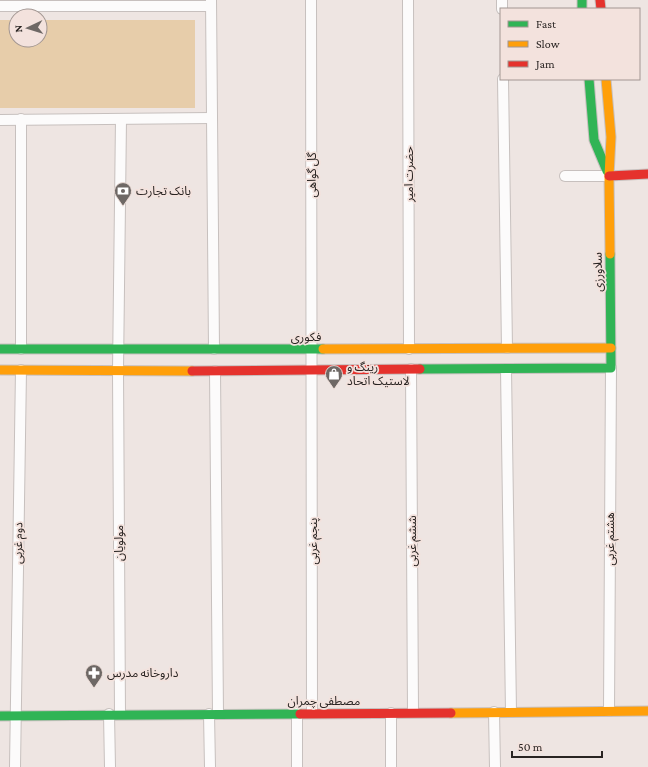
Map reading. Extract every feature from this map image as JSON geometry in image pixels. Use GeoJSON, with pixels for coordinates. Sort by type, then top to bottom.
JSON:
{"type":"FeatureCollection","features":[{"type":"Feature","properties":{"kind":"street","name":"گل گواهی"},"geometry":{"type":"LineString","coordinates":[[311,0],[313,369]]}},
{"type":"Feature","properties":{"kind":"street","name":"حضرت امیر"},"geometry":{"type":"LineString","coordinates":[[408,0],[409,349]]}},
{"type":"Feature","properties":{"kind":"street"},"geometry":{"type":"LineString","coordinates":[[0,6],[15,3],[211,3],[214,349]]}},
{"type":"Feature","properties":{"kind":"street"},"geometry":{"type":"LineString","coordinates":[[503,80],[507,348]]}},
{"type":"Feature","properties":{"kind":"street","name":"سلاورزی"},"geometry":{"type":"LineString","coordinates":[[588,80],[594,140],[608,176]]}},
{"type":"Feature","properties":{"kind":"street","name":"سلاورزی"},"geometry":{"type":"LineString","coordinates":[[606,80],[611,137],[608,176],[611,368]]}},
{"type":"Feature","properties":{"kind":"street"},"geometry":{"type":"LineString","coordinates":[[0,120],[212,118]]}},
{"type":"Feature","properties":{"kind":"street"},"geometry":{"type":"LineString","coordinates":[[21,119],[21,349]]}},
{"type":"Feature","properties":{"kind":"street","name":"مولویان"},"geometry":{"type":"LineString","coordinates":[[120,714],[118,350],[121,119]]}},
{"type":"Feature","properties":{"kind":"street"},"geometry":{"type":"LineString","coordinates":[[565,176],[648,174]]}},
{"type":"Feature","properties":{"kind":"street","name":"فکوری"},"geometry":{"type":"LineString","coordinates":[[0,349],[611,348]]}},
{"type":"Feature","properties":{"kind":"street"},"geometry":{"type":"LineString","coordinates":[[0,370],[215,371],[313,369],[611,368]]}},
{"type":"Feature","properties":{"kind":"street","name":"هشتم غربی"},"geometry":{"type":"LineString","coordinates":[[609,711],[611,368]]}},
{"type":"Feature","properties":{"kind":"street","name":"پنجم غربی"},"geometry":{"type":"LineString","coordinates":[[312,713],[313,369]]}},
{"type":"Feature","properties":{"kind":"street","name":"ششم غربی"},"geometry":{"type":"LineString","coordinates":[[411,369],[413,712]]}},
{"type":"Feature","properties":{"kind":"street"},"geometry":{"type":"LineString","coordinates":[[506,369],[511,712]]}},
{"type":"Feature","properties":{"kind":"street","name":"دوم غربی"},"geometry":{"type":"LineString","coordinates":[[15,767],[20,370]]}},
{"type":"Feature","properties":{"kind":"street"},"geometry":{"type":"LineString","coordinates":[[210,767],[214,714],[215,371]]}},
{"type":"Feature","properties":{"kind":"street","name":"مصطفی چمران"},"geometry":{"type":"LineString","coordinates":[[0,716],[648,711]]}},
{"type":"Feature","properties":{"kind":"street"},"geometry":{"type":"LineString","coordinates":[[391,712],[391,767]]}},
{"type":"Feature","properties":{"kind":"street"},"geometry":{"type":"LineString","coordinates":[[494,712],[495,767]]}},
{"type":"Feature","properties":{"kind":"street"},"geometry":{"type":"LineString","coordinates":[[297,713],[298,767]]}},
{"type":"Feature","properties":{"kind":"street"},"geometry":{"type":"LineString","coordinates":[[109,714],[110,767]]}},
{"type":"Feature","properties":{"kind":"shaded area"},"geometry":{"type":"Polygon","coordinates":[[[0,20],[8,20],[8,48],[48,48],[48,20],[195,20],[195,108],[0,108],[0,20]]]}},
{"type":"Feature","properties":{"kind":"traffic: fast"},"geometry":{"type":"LineString","coordinates":[[582,0],[582,8]]}},
{"type":"Feature","properties":{"kind":"traffic: fast"},"geometry":{"type":"LineString","coordinates":[[589,80],[594,140],[607,171]]}},
{"type":"Feature","properties":{"kind":"traffic: fast"},"geometry":{"type":"LineString","coordinates":[[420,369],[611,368],[610,254]]}},
{"type":"Feature","properties":{"kind":"traffic: fast"},"geometry":{"type":"LineString","coordinates":[[0,349],[323,349]]}},
{"type":"Feature","properties":{"kind":"traffic: fast"},"geometry":{"type":"LineString","coordinates":[[0,716],[300,714]]}},
{"type":"Feature","properties":{"kind":"traffic: slow"},"geometry":{"type":"LineString","coordinates":[[606,80],[611,137],[609,176],[610,254]]}},
{"type":"Feature","properties":{"kind":"traffic: slow"},"geometry":{"type":"LineString","coordinates":[[323,349],[611,348]]}},
{"type":"Feature","properties":{"kind":"traffic: slow"},"geometry":{"type":"LineString","coordinates":[[0,370],[192,371]]}},
{"type":"Feature","properties":{"kind":"traffic: slow"},"geometry":{"type":"LineString","coordinates":[[451,713],[648,711]]}},
{"type":"Feature","properties":{"kind":"traffic: jam"},"geometry":{"type":"LineString","coordinates":[[600,0],[601,8]]}},
{"type":"Feature","properties":{"kind":"traffic: jam"},"geometry":{"type":"LineString","coordinates":[[609,176],[648,174]]}},
{"type":"Feature","properties":{"kind":"traffic: jam"},"geometry":{"type":"LineString","coordinates":[[192,371],[420,369]]}},
{"type":"Feature","properties":{"kind":"traffic: jam"},"geometry":{"type":"LineString","coordinates":[[300,714],[451,713]]}},
{"type":"Feature","properties":{"kind":"place","name":"بانک تجارت"},"geometry":{"type":"Point","coordinates":[123,206]}},
{"type":"Feature","properties":{"kind":"place","name":"رینگ و لاستیک اتحاد"},"geometry":{"type":"Point","coordinates":[334,389]}},
{"type":"Feature","properties":{"kind":"place","name":"داروخانه مدرس"},"geometry":{"type":"Point","coordinates":[94,688]}}]}
